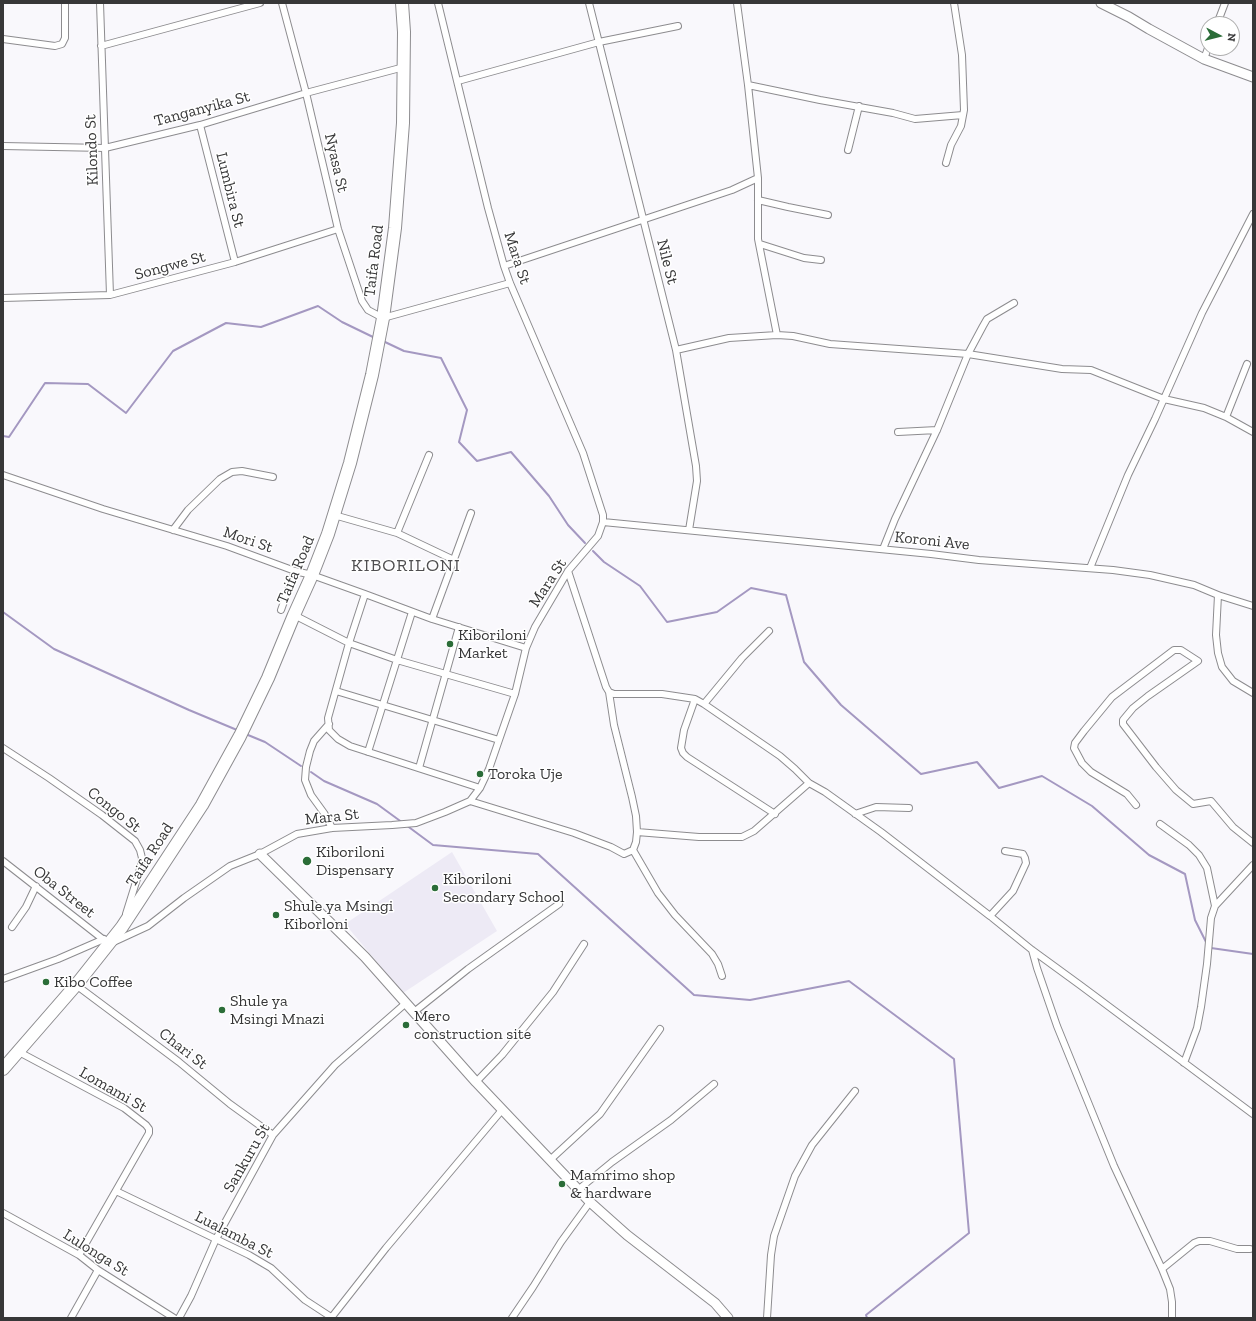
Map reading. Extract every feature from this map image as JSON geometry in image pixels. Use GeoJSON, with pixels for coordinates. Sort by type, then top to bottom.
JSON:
{"type":"FeatureCollection","features":[{"type":"Feature","properties":{"kind":"highway","name":"Taifa Road"},"geometry":{"type":"LineString","coordinates":[[3,1069],[76,985],[106,941],[122,927],[202,805],[240,736],[268,678],[328,534],[350,463],[372,375],[383,318],[395,228],[400,173],[404,66],[402,3]]}},
{"type":"Feature","properties":{"kind":"street"},"geometry":{"type":"LineString","coordinates":[[3,38],[55,46],[62,44],[65,38],[65,3]]}},
{"type":"Feature","properties":{"kind":"street","name":"Kilondo St"},"geometry":{"type":"LineString","coordinates":[[100,3],[110,295]]}},
{"type":"Feature","properties":{"kind":"street"},"geometry":{"type":"LineString","coordinates":[[101,46],[260,3]]}},
{"type":"Feature","properties":{"kind":"street","name":"Nyasa St"},"geometry":{"type":"LineString","coordinates":[[282,3],[306,93],[338,228],[362,301],[368,310],[383,318]]}},
{"type":"Feature","properties":{"kind":"street","name":"Mara St"},"geometry":{"type":"LineString","coordinates":[[3,979],[148,926],[184,898],[230,866],[260,854],[296,834],[332,828],[402,824],[423,820],[445,812],[470,800],[480,788],[500,740],[515,694],[526,648],[535,628],[568,571],[598,536],[604,522],[603,515],[583,453],[504,266],[488,208],[438,3]]}},
{"type":"Feature","properties":{"kind":"street","name":"Nile St"},"geometry":{"type":"LineString","coordinates":[[589,3],[676,350],[696,466],[697,481],[689,530]]}},
{"type":"Feature","properties":{"kind":"street"},"geometry":{"type":"LineString","coordinates":[[737,3],[758,178],[758,221],[760,244],[777,335]]}},
{"type":"Feature","properties":{"kind":"street"},"geometry":{"type":"LineString","coordinates":[[946,163],[951,145],[961,126],[964,115],[962,55],[954,3]]}},
{"type":"Feature","properties":{"kind":"street"},"geometry":{"type":"LineString","coordinates":[[1101,3],[1129,16],[1149,29],[1204,59],[1253,77]]}},
{"type":"Feature","properties":{"kind":"street"},"geometry":{"type":"LineString","coordinates":[[1220,16],[1225,3]]}},
{"type":"Feature","properties":{"kind":"street"},"geometry":{"type":"LineString","coordinates":[[458,81],[599,42],[678,26]]}},
{"type":"Feature","properties":{"kind":"street","name":"Tanganyika St"},"geometry":{"type":"LineString","coordinates":[[3,146],[105,148],[200,125],[306,93],[404,66]]}},
{"type":"Feature","properties":{"kind":"street"},"geometry":{"type":"LineString","coordinates":[[748,85],[893,113],[915,120],[964,115]]}},
{"type":"Feature","properties":{"kind":"street"},"geometry":{"type":"LineString","coordinates":[[848,150],[859,106]]}},
{"type":"Feature","properties":{"kind":"street","name":"Lumbira St"},"geometry":{"type":"LineString","coordinates":[[200,125],[235,262]]}},
{"type":"Feature","properties":{"kind":"street"},"geometry":{"type":"LineString","coordinates":[[504,266],[732,190],[758,178]]}},
{"type":"Feature","properties":{"kind":"street"},"geometry":{"type":"LineString","coordinates":[[758,200],[828,215]]}},
{"type":"Feature","properties":{"kind":"street"},"geometry":{"type":"LineString","coordinates":[[1090,568],[1128,475],[1202,313],[1253,214]]}},
{"type":"Feature","properties":{"kind":"street","name":"Songwe St"},"geometry":{"type":"LineString","coordinates":[[3,298],[110,295],[235,262],[338,228]]}},
{"type":"Feature","properties":{"kind":"street"},"geometry":{"type":"LineString","coordinates":[[760,244],[804,258],[821,260]]}},
{"type":"Feature","properties":{"kind":"street"},"geometry":{"type":"LineString","coordinates":[[383,318],[510,283]]}},
{"type":"Feature","properties":{"kind":"street"},"geometry":{"type":"LineString","coordinates":[[883,549],[915,475],[937,430],[968,354],[982,326],[987,319],[1014,303]]}},
{"type":"Feature","properties":{"kind":"street"},"geometry":{"type":"LineString","coordinates":[[676,350],[729,338],[777,335],[793,336],[843,346],[968,354],[1062,368],[1091,370],[1164,399],[1204,408],[1226,417],[1253,432]]}},
{"type":"Feature","properties":{"kind":"street"},"geometry":{"type":"LineString","coordinates":[[1226,417],[1247,364]]}},
{"type":"Feature","properties":{"kind":"street"},"geometry":{"type":"LineString","coordinates":[[898,432],[937,430]]}},
{"type":"Feature","properties":{"kind":"street"},"geometry":{"type":"LineString","coordinates":[[397,533],[428,455]]}},
{"type":"Feature","properties":{"kind":"street"},"geometry":{"type":"LineString","coordinates":[[173,530],[188,510],[220,479],[232,472],[242,471],[274,477]]}},
{"type":"Feature","properties":{"kind":"street","name":"Mori St"},"geometry":{"type":"LineString","coordinates":[[3,475],[103,509],[227,546],[432,619],[526,648]]}},
{"type":"Feature","properties":{"kind":"street"},"geometry":{"type":"LineString","coordinates":[[432,619],[471,513]]}},
{"type":"Feature","properties":{"kind":"street"},"geometry":{"type":"LineString","coordinates":[[334,515],[397,533],[454,560]]}},
{"type":"Feature","properties":{"kind":"street","name":"Koroni Ave"},"geometry":{"type":"LineString","coordinates":[[604,522],[883,549],[979,560],[1090,568],[1150,575],[1194,585],[1218,595],[1253,606]]}},
{"type":"Feature","properties":{"kind":"street"},"geometry":{"type":"LineString","coordinates":[[281,610],[295,571]]}},
{"type":"Feature","properties":{"kind":"street"},"geometry":{"type":"LineString","coordinates":[[470,800],[574,833],[612,847],[624,854],[633,850],[637,832],[636,816],[614,725],[609,692],[606,687],[568,571]]}},
{"type":"Feature","properties":{"kind":"street"},"geometry":{"type":"LineString","coordinates":[[365,594],[349,642],[328,718],[329,730],[338,739],[350,746],[480,788]]}},
{"type":"Feature","properties":{"kind":"street"},"geometry":{"type":"LineString","coordinates":[[1218,595],[1216,635],[1218,653],[1222,667],[1233,681],[1253,693]]}},
{"type":"Feature","properties":{"kind":"street"},"geometry":{"type":"LineString","coordinates":[[368,752],[412,612]]}},
{"type":"Feature","properties":{"kind":"street"},"geometry":{"type":"LineString","coordinates":[[294,615],[349,642],[397,660],[515,694]]}},
{"type":"Feature","properties":{"kind":"street"},"geometry":{"type":"LineString","coordinates":[[419,768],[447,674],[459,627]]}},
{"type":"Feature","properties":{"kind":"street"},"geometry":{"type":"LineString","coordinates":[[704,704],[742,658],[769,631]]}},
{"type":"Feature","properties":{"kind":"street"},"geometry":{"type":"LineString","coordinates":[[1136,805],[1126,794],[1091,772],[1082,763],[1074,748],[1075,743],[1112,697],[1174,650],[1181,650],[1198,662],[1133,708],[1123,720],[1123,724],[1176,790],[1194,804],[1212,801],[1233,828],[1253,844]]}},
{"type":"Feature","properties":{"kind":"street"},"geometry":{"type":"LineString","coordinates":[[336,691],[500,740]]}},
{"type":"Feature","properties":{"kind":"street"},"geometry":{"type":"LineString","coordinates":[[609,692],[614,694],[662,694],[695,699],[704,704],[780,756],[809,783],[825,792],[855,814],[990,916],[1032,950],[1080,984],[1253,1114]]}},
{"type":"Feature","properties":{"kind":"street"},"geometry":{"type":"LineString","coordinates":[[695,699],[684,730],[681,748],[682,753],[775,814]]}},
{"type":"Feature","properties":{"kind":"street"},"geometry":{"type":"LineString","coordinates":[[329,724],[314,741],[306,767],[305,780],[311,795],[332,828]]}},
{"type":"Feature","properties":{"kind":"street","name":"Congo St"},"geometry":{"type":"LineString","coordinates":[[3,748],[102,815],[135,841],[142,858],[141,866],[122,927]]}},
{"type":"Feature","properties":{"kind":"street"},"geometry":{"type":"LineString","coordinates":[[637,832],[699,837],[742,837],[754,831],[809,783]]}},
{"type":"Feature","properties":{"kind":"street"},"geometry":{"type":"LineString","coordinates":[[855,814],[876,807],[909,808]]}},
{"type":"Feature","properties":{"kind":"street"},"geometry":{"type":"LineString","coordinates":[[1160,824],[1189,845],[1199,855],[1207,868],[1215,906]]}},
{"type":"Feature","properties":{"kind":"street"},"geometry":{"type":"LineString","coordinates":[[633,850],[658,893],[689,931],[712,954],[722,976]]}},
{"type":"Feature","properties":{"kind":"street"},"geometry":{"type":"LineString","coordinates":[[990,916],[1012,891],[1026,863],[1022,854],[1005,851]]}},
{"type":"Feature","properties":{"kind":"street"},"geometry":{"type":"LineString","coordinates":[[260,854],[355,947],[476,1082],[590,1202],[627,1236],[714,1303],[728,1318]]}},
{"type":"Feature","properties":{"kind":"street","name":"Oba Street"},"geometry":{"type":"LineString","coordinates":[[3,861],[106,941]]}},
{"type":"Feature","properties":{"kind":"street"},"geometry":{"type":"LineString","coordinates":[[1184,1063],[1197,1028],[1201,1008],[1211,918],[1215,906],[1253,865]]}},
{"type":"Feature","properties":{"kind":"street"},"geometry":{"type":"LineString","coordinates":[[12,927],[26,907],[36,886]]}},
{"type":"Feature","properties":{"kind":"street"},"geometry":{"type":"LineString","coordinates":[[414,1012],[468,969],[559,904]]}},
{"type":"Feature","properties":{"kind":"street"},"geometry":{"type":"LineString","coordinates":[[476,1082],[502,1055],[553,992],[584,944]]}},
{"type":"Feature","properties":{"kind":"street"},"geometry":{"type":"LineString","coordinates":[[1032,950],[1057,1026],[1114,1166],[1170,1289],[1172,1318]]}},
{"type":"Feature","properties":{"kind":"street","name":"Chari St"},"geometry":{"type":"LineString","coordinates":[[76,985],[179,1062],[230,1104],[273,1135]]}},
{"type":"Feature","properties":{"kind":"street","name":"Sankuru St"},"geometry":{"type":"LineString","coordinates":[[179,1318],[191,1296],[216,1239],[273,1135],[335,1065],[406,1003]]}},
{"type":"Feature","properties":{"kind":"street"},"geometry":{"type":"LineString","coordinates":[[550,1160],[600,1114],[660,1029]]}},
{"type":"Feature","properties":{"kind":"street","name":"Lomami St"},"geometry":{"type":"LineString","coordinates":[[18,1052],[124,1108],[149,1129],[149,1133],[79,1255]]}},
{"type":"Feature","properties":{"kind":"street"},"geometry":{"type":"LineString","coordinates":[[579,1189],[612,1162],[671,1120],[714,1084]]}},
{"type":"Feature","properties":{"kind":"street"},"geometry":{"type":"LineString","coordinates":[[767,1318],[770,1255],[774,1236],[795,1176],[812,1145],[855,1091]]}},
{"type":"Feature","properties":{"kind":"street"},"geometry":{"type":"LineString","coordinates":[[331,1318],[386,1248],[502,1110]]}},
{"type":"Feature","properties":{"kind":"street","name":"Lualamba St"},"geometry":{"type":"LineString","coordinates":[[116,1191],[249,1255],[271,1268],[305,1300],[331,1318]]}},
{"type":"Feature","properties":{"kind":"street"},"geometry":{"type":"LineString","coordinates":[[512,1318],[561,1242],[590,1202]]}},
{"type":"Feature","properties":{"kind":"street","name":"Lulonga St"},"geometry":{"type":"LineString","coordinates":[[3,1213],[79,1255],[98,1270],[174,1318]]}},
{"type":"Feature","properties":{"kind":"street"},"geometry":{"type":"LineString","coordinates":[[1162,1269],[1199,1241],[1210,1241],[1228,1248],[1250,1249]]}},
{"type":"Feature","properties":{"kind":"street"},"geometry":{"type":"LineString","coordinates":[[71,1318],[98,1270]]}},
{"type":"Feature","properties":{"kind":"shaded area","name":"Kiboriloni Secondary School"},"geometry":{"type":"Polygon","coordinates":[[[452,852],[497,931],[403,993],[345,924],[452,852]]]}},
{"type":"Feature","properties":{"kind":"waterway"},"geometry":{"type":"LineString","coordinates":[[3,436],[9,437],[45,383],[88,384],[126,413],[173,351],[226,323],[261,327],[318,306],[342,322],[373,337]]}},
{"type":"Feature","properties":{"kind":"waterway"},"geometry":{"type":"LineString","coordinates":[[385,342],[404,351],[441,358],[467,410],[459,442],[477,461],[511,452],[549,496],[568,525],[585,543]]}},
{"type":"Feature","properties":{"kind":"waterway"},"geometry":{"type":"LineString","coordinates":[[593,551],[604,562],[640,586],[667,622],[717,612],[751,588],[786,595],[804,662],[841,705],[921,774],[977,762],[999,788],[1042,776],[1092,806],[1149,855],[1185,874],[1195,920],[1207,944]]}},
{"type":"Feature","properties":{"kind":"waterway"},"geometry":{"type":"LineString","coordinates":[[3,612],[54,649],[237,730]]}},
{"type":"Feature","properties":{"kind":"waterway"},"geometry":{"type":"LineString","coordinates":[[248,735],[265,742],[301,766]]}},
{"type":"Feature","properties":{"kind":"waterway"},"geometry":{"type":"LineString","coordinates":[[311,772],[324,781],[377,804],[403,823]]}},
{"type":"Feature","properties":{"kind":"waterway"},"geometry":{"type":"LineString","coordinates":[[406,825],[433,845],[538,854],[694,995],[750,1000],[849,981],[954,1059],[969,1233],[866,1315],[867,1318]]}},
{"type":"Feature","properties":{"kind":"waterway"},"geometry":{"type":"LineString","coordinates":[[1211,948],[1253,954]]}},
{"type":"Feature","properties":{"kind":"place","name":"Kiboriloni Market"},"geometry":{"type":"Point","coordinates":[450,644]}},
{"type":"Feature","properties":{"kind":"place","name":"Toroka Uje"},"geometry":{"type":"Point","coordinates":[480,774]}},
{"type":"Feature","properties":{"kind":"place","name":"Kiboriloni Dispensary"},"geometry":{"type":"Point","coordinates":[307,861]}},
{"type":"Feature","properties":{"kind":"place","name":"Kiboriloni Secondary School"},"geometry":{"type":"Point","coordinates":[435,888]}},
{"type":"Feature","properties":{"kind":"place","name":"Shule ya Msingi Kiborloni"},"geometry":{"type":"Point","coordinates":[276,915]}},
{"type":"Feature","properties":{"kind":"place","name":"Kibo Coffee"},"geometry":{"type":"Point","coordinates":[46,982]}},
{"type":"Feature","properties":{"kind":"place","name":"Shule ya Msingi Mnazi"},"geometry":{"type":"Point","coordinates":[222,1010]}},
{"type":"Feature","properties":{"kind":"place","name":"Mero construction site"},"geometry":{"type":"Point","coordinates":[406,1025]}},
{"type":"Feature","properties":{"kind":"place","name":"Mamrimo shop & hardware"},"geometry":{"type":"Point","coordinates":[562,1184]}},
{"type":"Feature","properties":{"kind":"district","name":"KIBORILONI"},"geometry":{"type":"Point","coordinates":[406,566]}}]}
